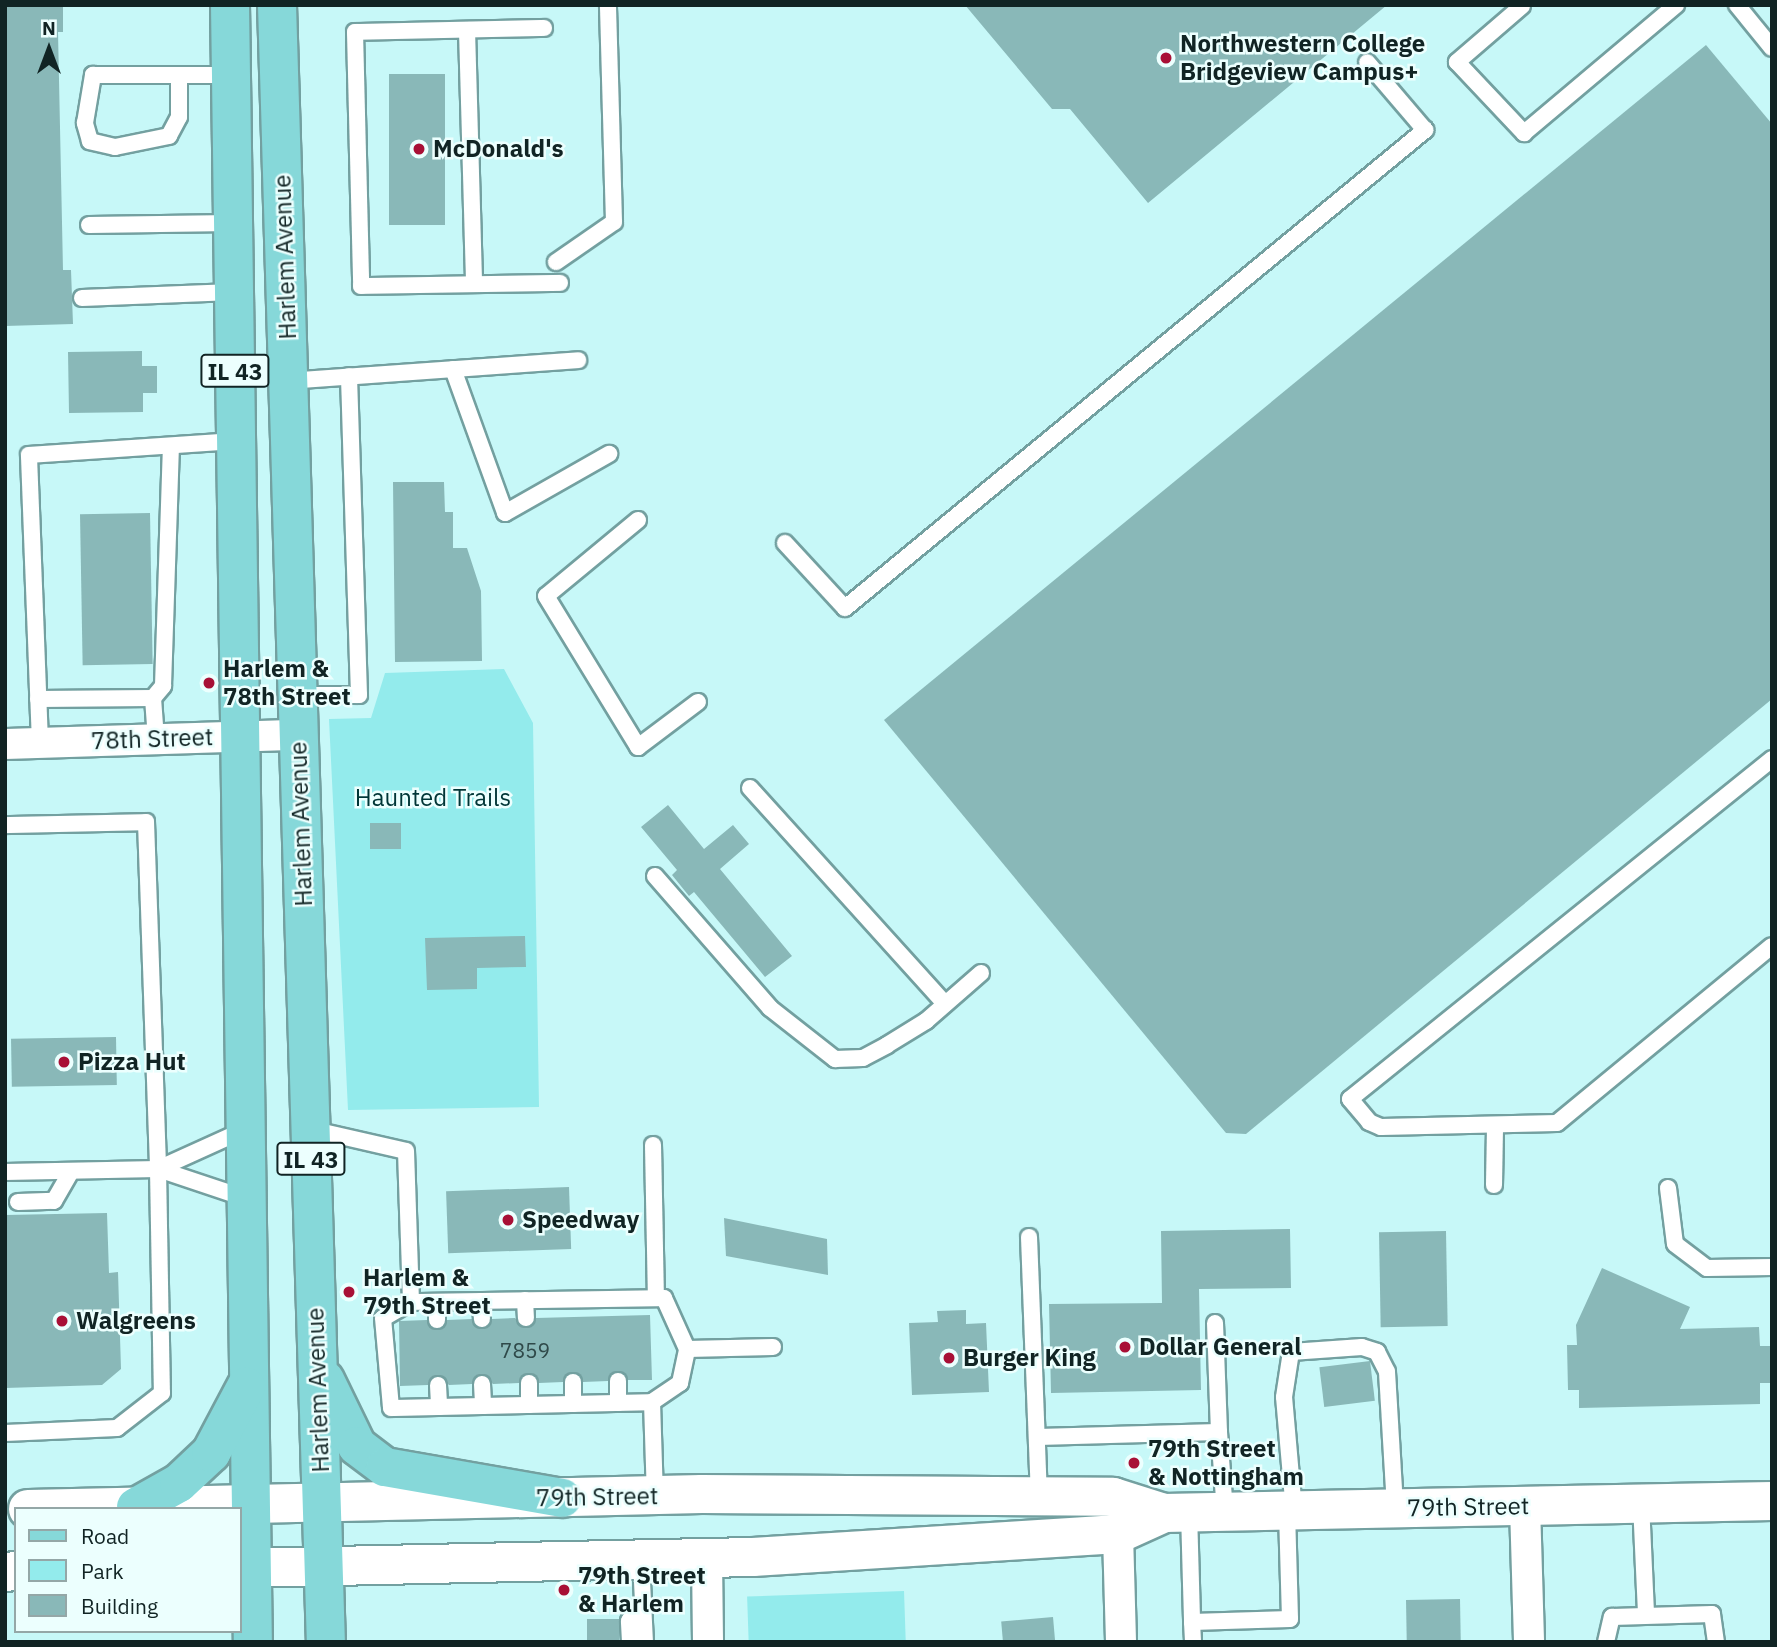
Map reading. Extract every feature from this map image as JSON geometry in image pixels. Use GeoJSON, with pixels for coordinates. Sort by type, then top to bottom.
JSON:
{"type":"FeatureCollection","features":[{"type":"Feature","properties":{"kind":"main road","name":"Harlem Avenue"},"geometry":{"type":"LineString","coordinates":[[230,5],[251,1504],[246,1568],[253,1642]]}},
{"type":"Feature","properties":{"kind":"main road","name":"Harlem Avenue"},"geometry":{"type":"LineString","coordinates":[[277,5],[326,1642]]}},
{"type":"Feature","properties":{"kind":"main road"},"geometry":{"type":"LineString","coordinates":[[317,1361],[357,1446],[385,1467],[562,1498]]}},
{"type":"Feature","properties":{"kind":"main road"},"geometry":{"type":"LineString","coordinates":[[136,1507],[179,1483],[211,1453],[248,1382]]}},
{"type":"Feature","properties":{"kind":"main road","name":"79th Street"},"geometry":{"type":"LineString","coordinates":[[136,1507],[656,1495],[1113,1497],[1193,1512],[1772,1501]]}},
{"type":"Feature","properties":{"kind":"main road","name":"79th Street"},"geometry":{"type":"LineString","coordinates":[[246,1568],[706,1559],[1118,1534],[1193,1512]]}},
{"type":"Feature","properties":{"kind":"street","name":"78th Street"},"geometry":{"type":"LineString","coordinates":[[5,744],[299,735]]}},
{"type":"Feature","properties":{"kind":"street"},"geometry":{"type":"LineString","coordinates":[[1525,1506],[1529,1642]]}},
{"type":"Feature","properties":{"kind":"street"},"geometry":{"type":"LineString","coordinates":[[1118,1534],[1121,1642]]}},
{"type":"Feature","properties":{"kind":"street"},"geometry":{"type":"LineString","coordinates":[[706,1559],[708,1642]]}},
{"type":"Feature","properties":{"kind":"lane"},"geometry":{"type":"LineString","coordinates":[[556,262],[614,222],[608,5]]}},
{"type":"Feature","properties":{"kind":"lane"},"geometry":{"type":"LineString","coordinates":[[1522,6],[1457,62],[1524,133],[1676,5]]}},
{"type":"Feature","properties":{"kind":"lane"},"geometry":{"type":"LineString","coordinates":[[1737,5],[1772,48]]}},
{"type":"Feature","properties":{"kind":"lane"},"geometry":{"type":"LineString","coordinates":[[544,28],[355,32],[361,286],[560,284]]}},
{"type":"Feature","properties":{"kind":"lane"},"geometry":{"type":"LineString","coordinates":[[467,30],[474,284]]}},
{"type":"Feature","properties":{"kind":"lane"},"geometry":{"type":"LineString","coordinates":[[785,544],[845,608],[1425,130],[1367,62]]}},
{"type":"Feature","properties":{"kind":"lane"},"geometry":{"type":"LineString","coordinates":[[179,75],[179,117],[169,136],[115,147],[90,141],[85,123],[93,75],[179,75],[231,75]]}},
{"type":"Feature","properties":{"kind":"lane"},"geometry":{"type":"LineString","coordinates":[[89,225],[232,223]]}},
{"type":"Feature","properties":{"kind":"lane"},"geometry":{"type":"LineString","coordinates":[[82,298],[233,292]]}},
{"type":"Feature","properties":{"kind":"lane"},"geometry":{"type":"LineString","coordinates":[[288,381],[578,360]]}},
{"type":"Feature","properties":{"kind":"lane"},"geometry":{"type":"LineString","coordinates":[[453,369],[505,513],[609,454]]}},
{"type":"Feature","properties":{"kind":"lane"},"geometry":{"type":"LineString","coordinates":[[298,695],[359,695],[349,376]]}},
{"type":"Feature","properties":{"kind":"lane"},"geometry":{"type":"LineString","coordinates":[[40,743],[29,455],[236,441]]}},
{"type":"Feature","properties":{"kind":"lane"},"geometry":{"type":"LineString","coordinates":[[156,739],[153,698],[163,686],[171,446]]}},
{"type":"Feature","properties":{"kind":"lane"},"geometry":{"type":"LineString","coordinates":[[638,520],[546,596],[638,747],[698,702]]}},
{"type":"Feature","properties":{"kind":"lane"},"geometry":{"type":"LineString","coordinates":[[38,699],[153,698]]}},
{"type":"Feature","properties":{"kind":"lane"},"geometry":{"type":"LineString","coordinates":[[1772,758],[1350,1098],[1369,1122],[1381,1127],[1494,1128],[1557,1123],[1772,946]]}},
{"type":"Feature","properties":{"kind":"lane"},"geometry":{"type":"LineString","coordinates":[[750,788],[945,1004]]}},
{"type":"Feature","properties":{"kind":"lane"},"geometry":{"type":"LineString","coordinates":[[5,825],[146,822],[158,1169],[162,1393],[117,1429],[5,1433]]}},
{"type":"Feature","properties":{"kind":"lane"},"geometry":{"type":"LineString","coordinates":[[655,876],[770,1008],[835,1059],[863,1058],[945,1004],[981,972]]}},
{"type":"Feature","properties":{"kind":"lane"},"geometry":{"type":"LineString","coordinates":[[1494,1128],[1494,1185]]}},
{"type":"Feature","properties":{"kind":"lane"},"geometry":{"type":"LineString","coordinates":[[310,1129],[406,1152],[411,1302]]}},
{"type":"Feature","properties":{"kind":"lane"},"geometry":{"type":"LineString","coordinates":[[158,1169],[244,1130]]}},
{"type":"Feature","properties":{"kind":"lane"},"geometry":{"type":"LineString","coordinates":[[653,1145],[656,1298]]}},
{"type":"Feature","properties":{"kind":"lane"},"geometry":{"type":"LineString","coordinates":[[5,1172],[158,1169],[245,1199]]}},
{"type":"Feature","properties":{"kind":"lane"},"geometry":{"type":"LineString","coordinates":[[18,1202],[54,1201],[71,1171]]}},
{"type":"Feature","properties":{"kind":"lane"},"geometry":{"type":"LineString","coordinates":[[1668,1188],[1675,1244],[1707,1268],[1772,1267]]}},
{"type":"Feature","properties":{"kind":"lane"},"geometry":{"type":"LineString","coordinates":[[1030,1237],[1039,1497]]}},
{"type":"Feature","properties":{"kind":"lane"},"geometry":{"type":"LineString","coordinates":[[656,1298],[664,1298],[687,1349],[680,1383],[652,1402],[391,1408],[383,1318],[411,1302],[571,1300],[615,1307],[656,1298]]}},
{"type":"Feature","properties":{"kind":"lane"},"geometry":{"type":"LineString","coordinates":[[525,1300],[526,1318]]}},
{"type":"Feature","properties":{"kind":"lane"},"geometry":{"type":"LineString","coordinates":[[571,1300],[572,1317]]}},
{"type":"Feature","properties":{"kind":"lane"},"geometry":{"type":"LineString","coordinates":[[481,1301],[482,1319]]}},
{"type":"Feature","properties":{"kind":"lane"},"geometry":{"type":"LineString","coordinates":[[437,1302],[437,1320]]}},
{"type":"Feature","properties":{"kind":"lane"},"geometry":{"type":"LineString","coordinates":[[1193,1642],[1193,1512],[1219,1432],[1215,1323]]}},
{"type":"Feature","properties":{"kind":"lane"},"geometry":{"type":"LineString","coordinates":[[687,1349],[773,1347]]}},
{"type":"Feature","properties":{"kind":"lane"},"geometry":{"type":"LineString","coordinates":[[1192,1622],[1290,1619],[1291,1511],[1284,1397],[1291,1352],[1362,1347],[1377,1352],[1387,1373],[1395,1508]]}},
{"type":"Feature","properties":{"kind":"lane"},"geometry":{"type":"LineString","coordinates":[[618,1381],[618,1403]]}},
{"type":"Feature","properties":{"kind":"lane"},"geometry":{"type":"LineString","coordinates":[[573,1382],[573,1404]]}},
{"type":"Feature","properties":{"kind":"lane"},"geometry":{"type":"LineString","coordinates":[[528,1383],[529,1405]]}},
{"type":"Feature","properties":{"kind":"lane"},"geometry":{"type":"LineString","coordinates":[[482,1384],[483,1406]]}},
{"type":"Feature","properties":{"kind":"lane"},"geometry":{"type":"LineString","coordinates":[[438,1385],[439,1407]]}},
{"type":"Feature","properties":{"kind":"lane"},"geometry":{"type":"LineString","coordinates":[[652,1402],[656,1495]]}},
{"type":"Feature","properties":{"kind":"lane"},"geometry":{"type":"LineString","coordinates":[[1037,1437],[1219,1432]]}},
{"type":"Feature","properties":{"kind":"lane"},"geometry":{"type":"LineString","coordinates":[[1641,1503],[1646,1615]]}},
{"type":"Feature","properties":{"kind":"lane"},"geometry":{"type":"LineString","coordinates":[[641,1561],[645,1642]]}},
{"type":"Feature","properties":{"kind":"lane"},"geometry":{"type":"LineString","coordinates":[[630,1642],[629,1621],[643,1600]]}},
{"type":"Feature","properties":{"kind":"lane"},"geometry":{"type":"LineString","coordinates":[[1606,1642],[1612,1617],[1712,1614],[1716,1642]]}},
{"type":"Feature","properties":{"kind":"green space","name":"Haunted Trails"},"geometry":{"type":"Polygon","coordinates":[[[504,669],[533,723],[539,1107],[348,1110],[329,719],[371,718],[385,673],[504,669]]]}},
{"type":"Feature","properties":{"kind":"green space"},"geometry":{"type":"Polygon","coordinates":[[[904,1591],[906,1642],[749,1642],[747,1596],[904,1591]]]}},
{"type":"Feature","properties":{"kind":"building"},"geometry":{"type":"Polygon","coordinates":[[[5,5],[63,5],[63,32],[58,32],[63,270],[71,270],[73,324],[5,326],[5,5]]]}},
{"type":"Feature","properties":{"kind":"building","name":"Northwestern College Bridgeview Campus+"},"geometry":{"type":"Polygon","coordinates":[[[965,5],[1387,5],[1148,203],[1070,109],[1052,109],[965,5]]]}},
{"type":"Feature","properties":{"kind":"building"},"geometry":{"type":"Polygon","coordinates":[[[1706,45],[1772,124],[1772,699],[1246,1134],[1226,1133],[884,720],[1706,45]]]}},
{"type":"Feature","properties":{"kind":"building","name":"McDonald's"},"geometry":{"type":"Polygon","coordinates":[[[389,74],[445,74],[445,225],[389,225],[389,74]]]}},
{"type":"Feature","properties":{"kind":"building"},"geometry":{"type":"Polygon","coordinates":[[[142,351],[142,366],[157,366],[157,393],[143,393],[143,412],[69,413],[68,352],[142,351]]]}},
{"type":"Feature","properties":{"kind":"building"},"geometry":{"type":"Polygon","coordinates":[[[393,482],[444,482],[445,512],[453,512],[453,548],[467,548],[481,591],[482,661],[395,662],[393,482]]]}},
{"type":"Feature","properties":{"kind":"building"},"geometry":{"type":"Polygon","coordinates":[[[150,513],[153,664],[83,665],[80,514],[150,513]]]}},
{"type":"Feature","properties":{"kind":"building"},"geometry":{"type":"Polygon","coordinates":[[[668,805],[704,849],[733,825],[749,844],[720,869],[792,956],[765,977],[694,892],[689,896],[672,875],[677,870],[641,827],[668,805]]]}},
{"type":"Feature","properties":{"kind":"building"},"geometry":{"type":"Polygon","coordinates":[[[370,823],[401,823],[401,849],[370,849],[370,823]]]}},
{"type":"Feature","properties":{"kind":"building"},"geometry":{"type":"Polygon","coordinates":[[[525,936],[526,967],[477,968],[477,989],[427,990],[425,938],[525,936]]]}},
{"type":"Feature","properties":{"kind":"building","name":"Pizza Hut"},"geometry":{"type":"Polygon","coordinates":[[[116,1037],[117,1085],[12,1087],[11,1039],[116,1037]]]}},
{"type":"Feature","properties":{"kind":"building","name":"Speedway"},"geometry":{"type":"Polygon","coordinates":[[[569,1187],[571,1249],[448,1253],[446,1191],[569,1187]]]}},
{"type":"Feature","properties":{"kind":"building","name":"Walgreens"},"geometry":{"type":"Polygon","coordinates":[[[107,1213],[109,1273],[118,1272],[121,1369],[102,1385],[5,1388],[5,1215],[107,1213]]]}},
{"type":"Feature","properties":{"kind":"building"},"geometry":{"type":"Polygon","coordinates":[[[724,1218],[827,1239],[828,1275],[726,1256],[724,1218]]]}},
{"type":"Feature","properties":{"kind":"building","name":"Dollar General"},"geometry":{"type":"Polygon","coordinates":[[[1290,1229],[1291,1288],[1199,1289],[1201,1390],[1051,1393],[1049,1304],[1162,1303],[1161,1231],[1290,1229]]]}},
{"type":"Feature","properties":{"kind":"building"},"geometry":{"type":"Polygon","coordinates":[[[1446,1231],[1448,1326],[1381,1327],[1379,1232],[1446,1231]]]}},
{"type":"Feature","properties":{"kind":"building"},"geometry":{"type":"Polygon","coordinates":[[[1602,1268],[1690,1307],[1680,1329],[1759,1327],[1760,1346],[1771,1346],[1772,1361],[1772,1383],[1760,1383],[1760,1404],[1579,1408],[1579,1390],[1568,1390],[1567,1345],[1577,1345],[1576,1325],[1602,1268]]]}},
{"type":"Feature","properties":{"kind":"building","name":"Burger King"},"geometry":{"type":"Polygon","coordinates":[[[966,1310],[966,1324],[986,1323],[989,1392],[912,1395],[909,1323],[938,1322],[937,1311],[966,1310]]]}},
{"type":"Feature","properties":{"kind":"building"},"geometry":{"type":"Polygon","coordinates":[[[650,1315],[652,1380],[628,1380],[617,1371],[608,1381],[583,1382],[572,1372],[563,1382],[539,1383],[528,1373],[519,1383],[493,1384],[482,1374],[472,1384],[449,1385],[438,1375],[428,1385],[400,1386],[399,1321],[427,1320],[438,1330],[447,1320],[472,1319],[482,1329],[492,1319],[515,1318],[526,1328],[536,1318],[650,1315]]]}},
{"type":"Feature","properties":{"kind":"building"},"geometry":{"type":"Polygon","coordinates":[[[1370,1361],[1375,1401],[1324,1407],[1319,1367],[1370,1361]]]}},
{"type":"Feature","properties":{"kind":"building"},"geometry":{"type":"Polygon","coordinates":[[[1460,1599],[1461,1642],[1407,1642],[1406,1600],[1460,1599]]]}},
{"type":"Feature","properties":{"kind":"building"},"geometry":{"type":"Polygon","coordinates":[[[1053,1617],[1055,1642],[1003,1642],[1001,1622],[1053,1617]]]}},
{"type":"Feature","properties":{"kind":"building"},"geometry":{"type":"Polygon","coordinates":[[[587,1619],[619,1619],[619,1642],[587,1642],[587,1619]]]}},
{"type":"Feature","properties":{"kind":"place","name":"Northwestern College Bridgeview Campus+"},"geometry":{"type":"Point","coordinates":[1166,58]}},
{"type":"Feature","properties":{"kind":"place","name":"McDonald's"},"geometry":{"type":"Point","coordinates":[419,149]}},
{"type":"Feature","properties":{"kind":"place","name":"Harlem & 78th Street"},"geometry":{"type":"Point","coordinates":[209,683]}},
{"type":"Feature","properties":{"kind":"place","name":"Pizza Hut"},"geometry":{"type":"Point","coordinates":[64,1062]}},
{"type":"Feature","properties":{"kind":"place","name":"Speedway"},"geometry":{"type":"Point","coordinates":[508,1220]}},
{"type":"Feature","properties":{"kind":"place","name":"Harlem & 79th Street"},"geometry":{"type":"Point","coordinates":[349,1292]}},
{"type":"Feature","properties":{"kind":"place","name":"Walgreens"},"geometry":{"type":"Point","coordinates":[62,1321]}},
{"type":"Feature","properties":{"kind":"place","name":"Dollar General"},"geometry":{"type":"Point","coordinates":[1125,1347]}},
{"type":"Feature","properties":{"kind":"place","name":"Burger King"},"geometry":{"type":"Point","coordinates":[949,1358]}},
{"type":"Feature","properties":{"kind":"place","name":"79th Street & Nottingham"},"geometry":{"type":"Point","coordinates":[1134,1463]}},
{"type":"Feature","properties":{"kind":"place","name":"79th Street & Harlem"},"geometry":{"type":"Point","coordinates":[564,1590]}}]}
